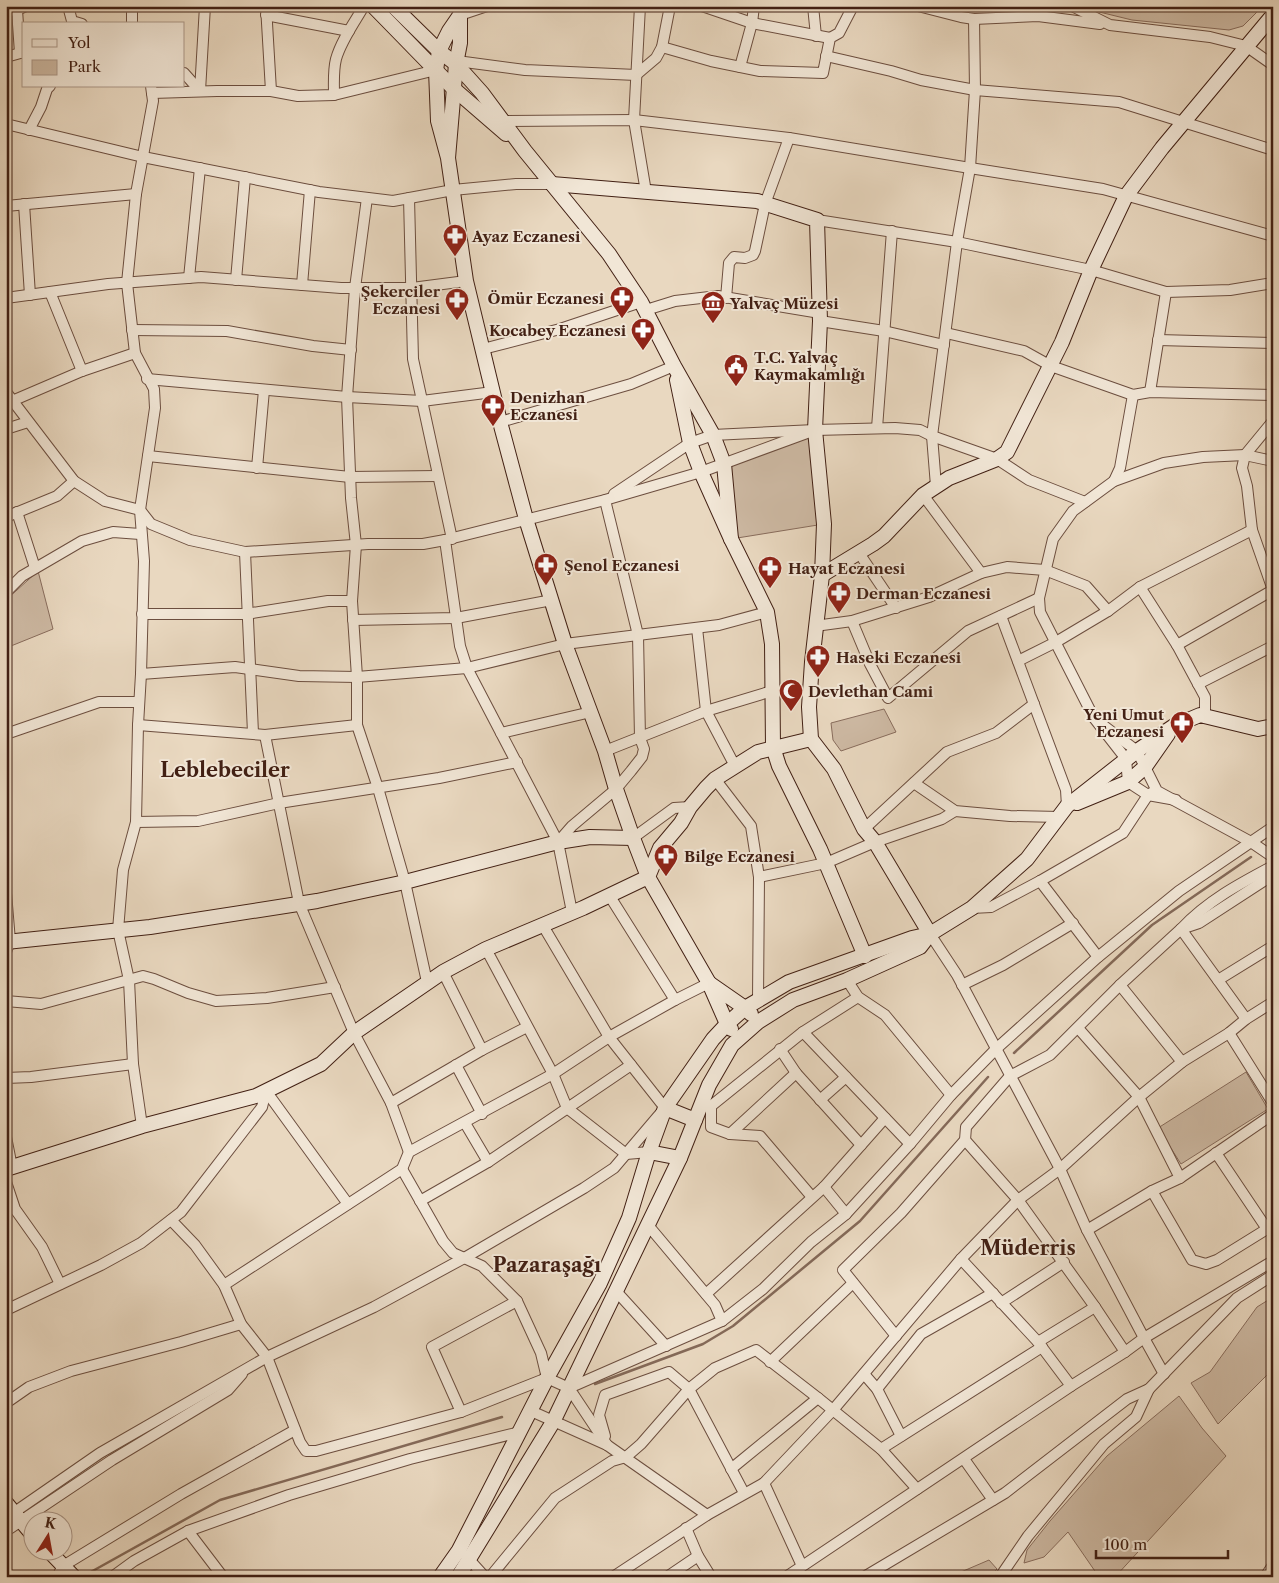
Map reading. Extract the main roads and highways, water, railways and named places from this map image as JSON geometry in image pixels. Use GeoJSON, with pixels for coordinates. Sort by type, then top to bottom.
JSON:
{"type":"FeatureCollection","features":[{"type":"Feature","properties":{"kind":"main road"},"geometry":{"type":"LineString","coordinates":[[373,6],[454,89],[525,151]]}},
{"type":"Feature","properties":{"kind":"main road"},"geometry":{"type":"LineString","coordinates":[[393,6],[439,51],[456,63],[482,93],[525,151],[609,254],[644,306],[674,366],[713,435],[724,464],[731,539]]}},
{"type":"Feature","properties":{"kind":"main road"},"geometry":{"type":"LineString","coordinates":[[448,158],[456,63],[460,43],[460,11]]}},
{"type":"Feature","properties":{"kind":"main road"},"geometry":{"type":"LineString","coordinates":[[460,11],[439,51],[436,70],[438,121],[448,158],[466,280],[526,520],[565,644],[605,751],[616,789],[648,877],[709,983],[726,1024],[739,1038]]}},
{"type":"Feature","properties":{"kind":"main road"},"geometry":{"type":"LineString","coordinates":[[822,575],[884,536],[923,495],[936,486],[949,478],[997,459],[1007,452],[1051,366],[1091,270],[1126,196],[1183,123],[1273,15]]}},
{"type":"Feature","properties":{"kind":"main road"},"geometry":{"type":"LineString","coordinates":[[552,184],[757,201],[817,220],[820,317],[815,430],[824,524],[822,575],[815,626],[809,707],[811,739],[834,769],[864,829],[875,842],[930,934]]}},
{"type":"Feature","properties":{"kind":"main road"},"geometry":{"type":"LineString","coordinates":[[674,366],[690,444],[731,539],[767,612],[772,644],[773,747],[779,766],[826,863],[865,956]]}},
{"type":"Feature","properties":{"kind":"main road"},"geometry":{"type":"LineString","coordinates":[[458,1577],[465,1555],[520,1432],[547,1378],[600,1284],[629,1218],[649,1152],[665,1108],[713,1039],[726,1024],[758,999],[789,982],[912,938],[930,934],[972,908],[1027,860],[1063,812],[1131,755],[1174,726],[1200,715],[1258,729],[1271,729]]}},
{"type":"Feature","properties":{"kind":"main road"},"geometry":{"type":"LineString","coordinates":[[1063,812],[1128,782],[1145,767],[1174,726]]}},
{"type":"Feature","properties":{"kind":"main road"},"geometry":{"type":"LineString","coordinates":[[9,1168],[142,1126],[256,1096],[321,1064],[354,1033],[443,972],[486,949],[648,877],[660,848],[681,823],[690,807],[715,779],[758,752],[811,739]]}},
{"type":"Feature","properties":{"kind":"main road"},"geometry":{"type":"LineString","coordinates":[[8,945],[150,927],[299,903],[405,882],[558,842],[590,837],[633,838]]}},
{"type":"Feature","properties":{"kind":"main road"},"geometry":{"type":"LineString","coordinates":[[440,1577],[465,1555],[552,1422],[680,1158],[709,1085],[732,1046],[758,1022],[793,1000],[847,980],[920,947],[930,934]]}},
{"type":"Feature","properties":{"kind":"main road"},"geometry":{"type":"LineString","coordinates":[[709,983],[745,1008],[758,1022]]}},
{"type":"Feature","properties":{"kind":"main road"},"geometry":{"type":"LineString","coordinates":[[665,1108],[695,1120]]}},
{"type":"Feature","properties":{"kind":"main road"},"geometry":{"type":"LineString","coordinates":[[649,1152],[680,1158]]}},
{"type":"Feature","properties":{"kind":"main road"},"geometry":{"type":"LineString","coordinates":[[12,1513],[22,1524]]}},
{"type":"Feature","properties":{"kind":"main road"},"geometry":{"type":"LineString","coordinates":[[54,1560],[60,1571],[74,1577]]}},
{"type":"Feature","properties":{"kind":"waterway"},"geometry":{"type":"LineString","coordinates":[[1014,1053],[1152,925],[1251,857]]}},
{"type":"Feature","properties":{"kind":"waterway"},"geometry":{"type":"LineString","coordinates":[[595,1384],[703,1344],[733,1326],[860,1221],[988,1077]]}},
{"type":"Feature","properties":{"kind":"waterway"},"geometry":{"type":"LineString","coordinates":[[89,1573],[220,1500],[502,1417]]}},
{"type":"Feature","properties":{"kind":"place","name":"Ayaz Eczanesi"},"geometry":{"type":"Point","coordinates":[455,257]}},
{"type":"Feature","properties":{"kind":"place","name":"Ömür Eczanesi"},"geometry":{"type":"Point","coordinates":[622,319]}},
{"type":"Feature","properties":{"kind":"place","name":"Şekerciler Eczanesi"},"geometry":{"type":"Point","coordinates":[457,321]}},
{"type":"Feature","properties":{"kind":"place","name":"Yalvaç Müzesi"},"geometry":{"type":"Point","coordinates":[713,324]}},
{"type":"Feature","properties":{"kind":"place","name":"Kocabey Eczanesi"},"geometry":{"type":"Point","coordinates":[643,351]}},
{"type":"Feature","properties":{"kind":"place","name":"T.C. Yalvaç Kaymakamlığı"},"geometry":{"type":"Point","coordinates":[736,387]}},
{"type":"Feature","properties":{"kind":"place","name":"Denizhan Eczanesi"},"geometry":{"type":"Point","coordinates":[493,427]}},
{"type":"Feature","properties":{"kind":"place","name":"Şenol Eczanesi"},"geometry":{"type":"Point","coordinates":[546,586]}},
{"type":"Feature","properties":{"kind":"place","name":"Hayat Eczanesi"},"geometry":{"type":"Point","coordinates":[770,589]}},
{"type":"Feature","properties":{"kind":"place","name":"Derman Eczanesi"},"geometry":{"type":"Point","coordinates":[839,614]}},
{"type":"Feature","properties":{"kind":"place","name":"Haseki Eczanesi"},"geometry":{"type":"Point","coordinates":[818,678]}},
{"type":"Feature","properties":{"kind":"place","name":"Devlethan Cami"},"geometry":{"type":"Point","coordinates":[791,712]}},
{"type":"Feature","properties":{"kind":"place","name":"Yeni Umut Eczanesi"},"geometry":{"type":"Point","coordinates":[1182,744]}},
{"type":"Feature","properties":{"kind":"place","name":"Bilge Eczanesi"},"geometry":{"type":"Point","coordinates":[666,877]}},
{"type":"Feature","properties":{"kind":"district","name":"Leblebeciler"},"geometry":{"type":"Point","coordinates":[225,770]}},
{"type":"Feature","properties":{"kind":"district","name":"Müderris"},"geometry":{"type":"Point","coordinates":[1028,1248]}},
{"type":"Feature","properties":{"kind":"district","name":"Pazaraşağı"},"geometry":{"type":"Point","coordinates":[547,1265]}}]}
